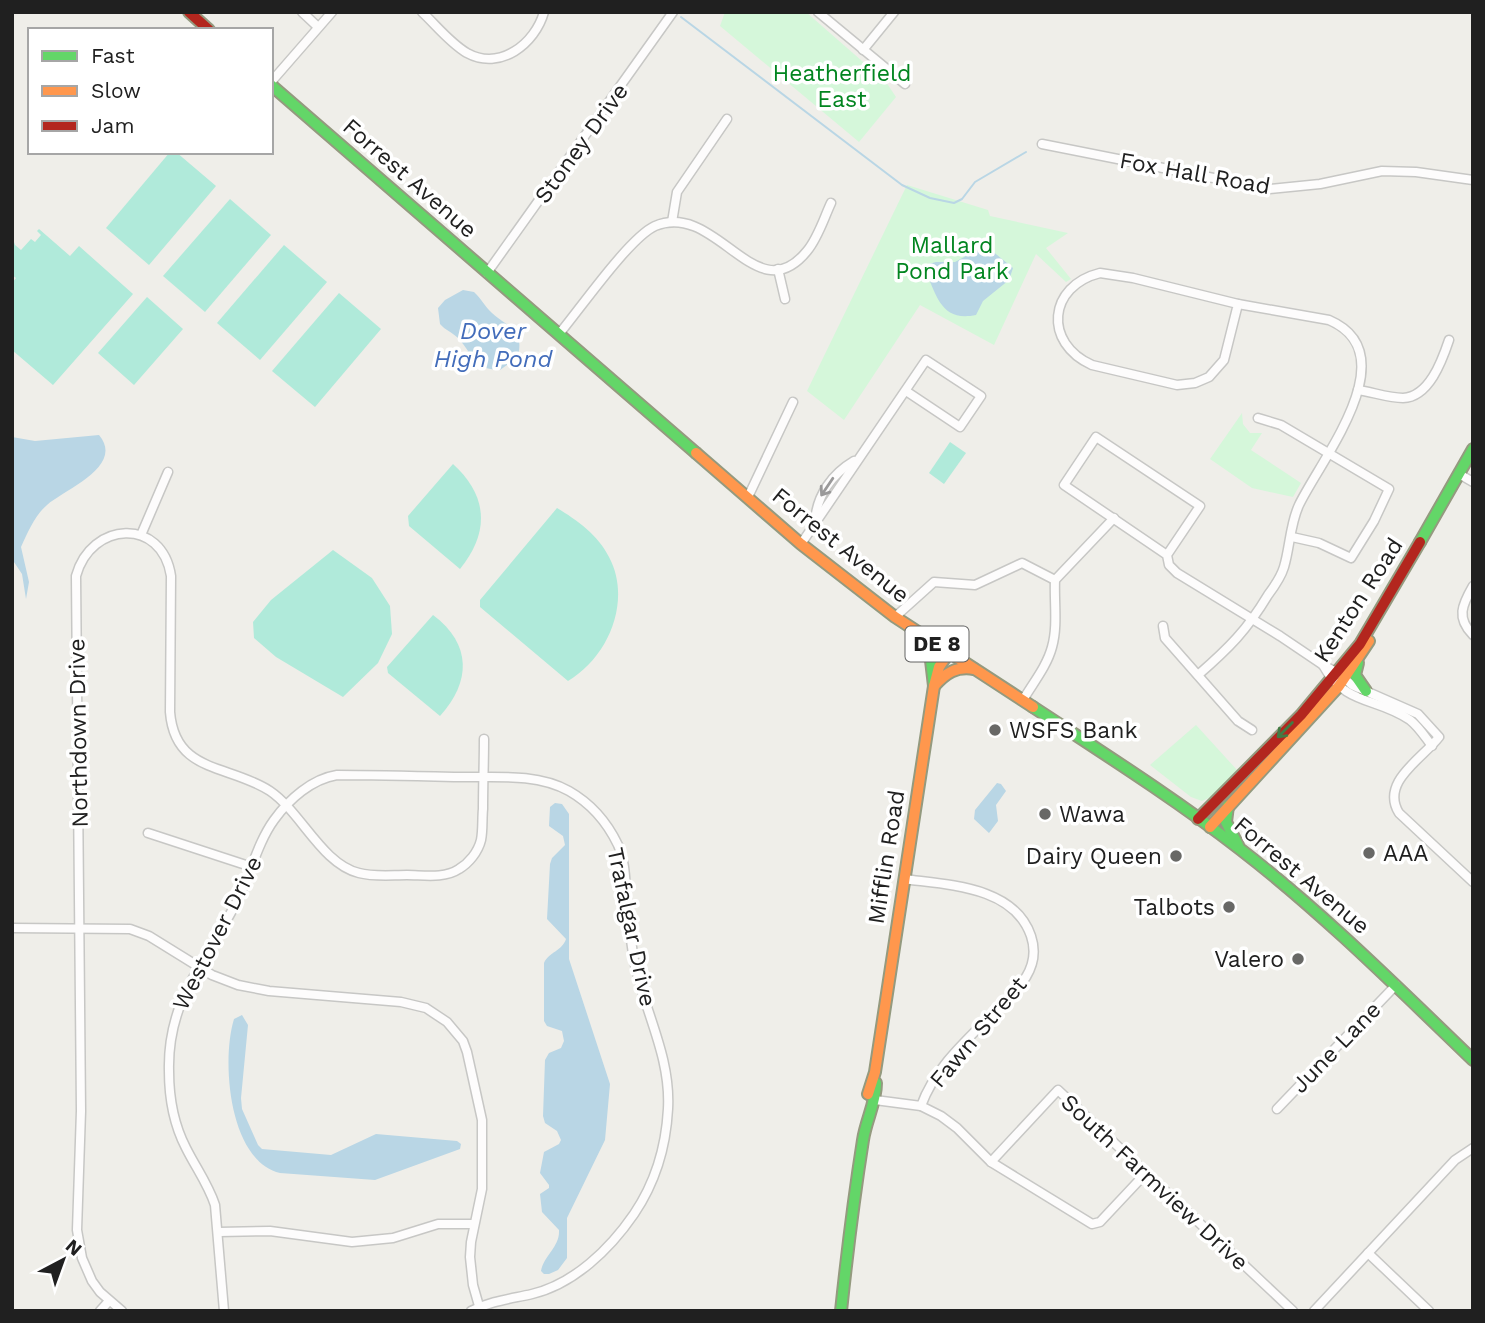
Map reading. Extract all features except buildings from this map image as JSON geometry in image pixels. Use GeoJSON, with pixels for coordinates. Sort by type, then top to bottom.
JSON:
{"type":"FeatureCollection","features":[{"type":"Feature","properties":{"kind":"main road"},"geometry":{"type":"LineString","coordinates":[[189,12],[207,28]]}},
{"type":"Feature","properties":{"kind":"main road","name":"Forrest Avenue"},"geometry":{"type":"LineString","coordinates":[[273,85],[801,544],[895,617],[1146,781],[1240,849],[1320,914],[1473,1060]]}},
{"type":"Feature","properties":{"kind":"main road","name":"Kenton Road"},"geometry":{"type":"LineString","coordinates":[[1198,819],[1338,679],[1465,478],[1473,449]]}},
{"type":"Feature","properties":{"kind":"main road","name":"Kenton Road"},"geometry":{"type":"LineString","coordinates":[[1210,827],[1362,653],[1465,478],[1473,457]]}},
{"type":"Feature","properties":{"kind":"main road"},"geometry":{"type":"LineString","coordinates":[[907,624],[928,649],[932,660],[934,686]]}},
{"type":"Feature","properties":{"kind":"main road","name":"Mifflin Road"},"geometry":{"type":"LineString","coordinates":[[841,1311],[849,1225],[864,1131],[875,1098],[875,1072],[934,686],[939,667],[949,652]]}},
{"type":"Feature","properties":{"kind":"main road"},"geometry":{"type":"LineString","coordinates":[[1362,653],[1355,675],[1366,691]]}},
{"type":"Feature","properties":{"kind":"main road"},"geometry":{"type":"LineString","coordinates":[[934,686],[953,669],[964,667],[978,670]]}},
{"type":"Feature","properties":{"kind":"main road"},"geometry":{"type":"LineString","coordinates":[[1228,806],[1226,822],[1240,849]]}},
{"type":"Feature","properties":{"kind":"street"},"geometry":{"type":"LineString","coordinates":[[302,12],[318,27]]}},
{"type":"Feature","properties":{"kind":"street"},"geometry":{"type":"LineString","coordinates":[[273,81],[332,12]]}},
{"type":"Feature","properties":{"kind":"street"},"geometry":{"type":"LineString","coordinates":[[422,12],[466,52],[478,57],[502,58],[512,54],[528,40],[544,12]]}},
{"type":"Feature","properties":{"kind":"street","name":"Stoney Drive"},"geometry":{"type":"LineString","coordinates":[[487,273],[673,12]]}},
{"type":"Feature","properties":{"kind":"street"},"geometry":{"type":"LineString","coordinates":[[818,12],[905,84]]}},
{"type":"Feature","properties":{"kind":"street"},"geometry":{"type":"LineString","coordinates":[[863,50],[894,12]]}},
{"type":"Feature","properties":{"kind":"street"},"geometry":{"type":"LineString","coordinates":[[672,222],[677,192],[727,119]]}},
{"type":"Feature","properties":{"kind":"street","name":"Fox Hall Road"},"geometry":{"type":"LineString","coordinates":[[1042,144],[1269,189],[1320,184],[1382,171],[1416,172],[1473,180]]}},
{"type":"Feature","properties":{"kind":"street"},"geometry":{"type":"LineString","coordinates":[[559,334],[645,231],[672,222],[702,228],[751,264],[760,268],[778,269],[792,264],[809,249],[831,203]]}},
{"type":"Feature","properties":{"kind":"street"},"geometry":{"type":"LineString","coordinates":[[778,269],[785,299]]}},
{"type":"Feature","properties":{"kind":"street"},"geometry":{"type":"LineString","coordinates":[[1198,675],[1229,648],[1253,620],[1283,571],[1300,505],[1351,414],[1359,390],[1360,354],[1354,339],[1339,324],[1329,320],[1238,304],[1133,278],[1100,273],[1084,277],[1073,285],[1059,305],[1058,322],[1063,342],[1080,359],[1092,365],[1186,385],[1209,377],[1224,360],[1238,304]]}},
{"type":"Feature","properties":{"kind":"street"},"geometry":{"type":"LineString","coordinates":[[1359,390],[1402,398],[1414,395],[1434,376],[1450,340]]}},
{"type":"Feature","properties":{"kind":"street"},"geometry":{"type":"LineString","coordinates":[[801,544],[926,360],[981,396],[960,427],[906,391]]}},
{"type":"Feature","properties":{"kind":"street"},"geometry":{"type":"LineString","coordinates":[[748,497],[793,402]]}},
{"type":"Feature","properties":{"kind":"street"},"geometry":{"type":"LineString","coordinates":[[1258,418],[1280,425],[1390,489],[1351,558],[1318,543],[1292,537]]}},
{"type":"Feature","properties":{"kind":"street"},"geometry":{"type":"LineString","coordinates":[[1167,555],[1200,506],[1096,437],[1064,485],[1167,555],[1169,565],[1177,573],[1280,636],[1322,665],[1367,702],[1407,718],[1418,727],[1432,746]]}},
{"type":"Feature","properties":{"kind":"street"},"geometry":{"type":"LineString","coordinates":[[168,472],[141,535],[158,546],[170,568],[172,732],[194,759],[262,786],[286,805],[329,853],[352,871],[370,875],[444,875],[460,869],[478,849],[482,832],[484,739]]}},
{"type":"Feature","properties":{"kind":"street"},"geometry":{"type":"LineString","coordinates":[[1023,700],[1045,665],[1052,647],[1055,627],[1055,580],[1114,518]]}},
{"type":"Feature","properties":{"kind":"street","name":"Northdown Drive"},"geometry":{"type":"LineString","coordinates":[[122,1311],[109,1301],[92,1281],[78,1244],[77,1230],[81,1111],[76,576],[88,551],[104,538],[125,534],[141,535]]}},
{"type":"Feature","properties":{"kind":"street"},"geometry":{"type":"LineString","coordinates":[[895,617],[933,582],[975,585],[1022,563],[1055,580]]}},
{"type":"Feature","properties":{"kind":"street"},"geometry":{"type":"LineString","coordinates":[[1473,586],[1461,607],[1463,623],[1473,635]]}},
{"type":"Feature","properties":{"kind":"street"},"geometry":{"type":"LineString","coordinates":[[1163,626],[1165,638],[1238,721],[1252,730]]}},
{"type":"Feature","properties":{"kind":"street"},"geometry":{"type":"LineString","coordinates":[[1338,679],[1418,714],[1439,737],[1397,784],[1393,798],[1399,813],[1473,882]]}},
{"type":"Feature","properties":{"kind":"street","name":"Trafalgar Drive"},"geometry":{"type":"LineString","coordinates":[[286,805],[318,780],[337,775],[530,779],[562,787],[589,805],[612,834],[624,868],[629,925],[638,976],[663,1054],[668,1101],[664,1138],[653,1177],[634,1214],[585,1268],[542,1291],[497,1300],[471,1311]]}},
{"type":"Feature","properties":{"kind":"street","name":"Westover Drive"},"geometry":{"type":"LineString","coordinates":[[224,1311],[219,1232],[211,1193],[183,1141],[175,1119],[169,1059],[173,1026],[183,996],[235,905],[270,827],[286,805]]}},
{"type":"Feature","properties":{"kind":"street"},"geometry":{"type":"LineString","coordinates":[[148,833],[252,867]]}},
{"type":"Feature","properties":{"kind":"street","name":"Fawn Street"},"geometry":{"type":"LineString","coordinates":[[904,879],[967,888],[993,896],[1017,913],[1029,932],[1033,945],[1031,968],[1026,977],[939,1071],[921,1106]]}},
{"type":"Feature","properties":{"kind":"street"},"geometry":{"type":"LineString","coordinates":[[12,928],[117,928],[140,932],[226,981],[251,988],[413,1004],[426,1008],[447,1022],[463,1041],[467,1052],[482,1120],[483,1171],[471,1242],[470,1271],[480,1306]]}},
{"type":"Feature","properties":{"kind":"street","name":"June Lane"},"geometry":{"type":"LineString","coordinates":[[1277,1109],[1396,985]]}},
{"type":"Feature","properties":{"kind":"street","name":"South Farmview Drive"},"geometry":{"type":"LineString","coordinates":[[991,1162],[1058,1090],[1293,1311]]}},
{"type":"Feature","properties":{"kind":"street"},"geometry":{"type":"LineString","coordinates":[[875,1098],[921,1106],[949,1121],[991,1162],[1092,1224],[1100,1222],[1146,1173]]}},
{"type":"Feature","properties":{"kind":"street"},"geometry":{"type":"LineString","coordinates":[[1314,1311],[1455,1160],[1473,1148]]}},
{"type":"Feature","properties":{"kind":"street"},"geometry":{"type":"LineString","coordinates":[[219,1232],[270,1231],[352,1242],[393,1238],[438,1224],[474,1224]]}},
{"type":"Feature","properties":{"kind":"street"},"geometry":{"type":"LineString","coordinates":[[1368,1253],[1429,1311]]}},
{"type":"Feature","properties":{"kind":"street"},"geometry":{"type":"LineString","coordinates":[[100,1311],[109,1301]]}},
{"type":"Feature","properties":{"kind":"green space","name":"Heatherfield East"},"geometry":{"type":"Polygon","coordinates":[[[725,12],[806,12],[886,82],[896,97],[859,142],[720,26],[725,12]]]}},
{"type":"Feature","properties":{"kind":"green space"},"geometry":{"type":"Polygon","coordinates":[[[168,154],[178,154],[216,186],[149,265],[106,228],[168,154]]]}},
{"type":"Feature","properties":{"kind":"green space","name":"Mallard Pond Park"},"geometry":{"type":"Polygon","coordinates":[[[907,185],[988,210],[990,216],[1068,233],[1046,248],[1071,279],[1066,282],[1036,254],[994,345],[920,305],[844,420],[807,391],[907,185]]]}},
{"type":"Feature","properties":{"kind":"green space"},"geometry":{"type":"Polygon","coordinates":[[[230,199],[271,235],[205,312],[163,276],[230,199]]]}},
{"type":"Feature","properties":{"kind":"green space"},"geometry":{"type":"Polygon","coordinates":[[[39,229],[70,256],[79,246],[133,294],[53,385],[12,350],[12,283],[16,278],[12,275],[12,236],[15,245],[21,250],[31,239],[35,242],[41,235],[37,231],[39,229]]]}},
{"type":"Feature","properties":{"kind":"green space"},"geometry":{"type":"Polygon","coordinates":[[[284,245],[327,282],[260,360],[217,323],[284,245]]]}},
{"type":"Feature","properties":{"kind":"green space"},"geometry":{"type":"Polygon","coordinates":[[[339,293],[381,329],[315,407],[272,371],[339,293]]]}},
{"type":"Feature","properties":{"kind":"green space"},"geometry":{"type":"Polygon","coordinates":[[[147,297],[183,329],[134,385],[98,353],[147,297]]]}},
{"type":"Feature","properties":{"kind":"green space"},"geometry":{"type":"Polygon","coordinates":[[[1242,413],[1243,424],[1250,433],[1262,433],[1251,450],[1301,483],[1293,497],[1252,488],[1210,459],[1242,413]]]}},
{"type":"Feature","properties":{"kind":"green space"},"geometry":{"type":"Polygon","coordinates":[[[950,442],[966,453],[944,484],[929,473],[950,442]]]}},
{"type":"Feature","properties":{"kind":"green space"},"geometry":{"type":"Polygon","coordinates":[[[453,464],[473,489],[481,515],[476,541],[460,569],[409,526],[408,516],[453,464]]]}},
{"type":"Feature","properties":{"kind":"green space"},"geometry":{"type":"Polygon","coordinates":[[[557,508],[599,542],[616,574],[618,591],[617,609],[605,643],[595,658],[568,681],[480,607],[480,600],[557,508]]]}},
{"type":"Feature","properties":{"kind":"green space"},"geometry":{"type":"Polygon","coordinates":[[[333,550],[372,578],[390,606],[392,634],[378,663],[343,697],[276,657],[254,638],[253,622],[271,600],[333,550]]]}},
{"type":"Feature","properties":{"kind":"green space"},"geometry":{"type":"Polygon","coordinates":[[[433,615],[455,638],[463,664],[457,690],[440,716],[388,673],[387,667],[433,615]]]}},
{"type":"Feature","properties":{"kind":"green space"},"geometry":{"type":"Polygon","coordinates":[[[1196,725],[1237,770],[1211,797],[1202,801],[1191,797],[1150,765],[1196,725]]]}},
{"type":"Feature","properties":{"kind":"water"},"geometry":{"type":"Polygon","coordinates":[[[979,249],[991,250],[1013,268],[1009,280],[983,301],[976,315],[955,315],[942,306],[926,272],[929,264],[955,262],[979,249]]]}},
{"type":"Feature","properties":{"kind":"water","name":"Dover High Pond"},"geometry":{"type":"Polygon","coordinates":[[[463,290],[474,292],[490,311],[517,335],[518,357],[500,370],[479,364],[458,338],[440,324],[438,308],[445,300],[463,290]]]}},
{"type":"Feature","properties":{"kind":"water"},"geometry":{"type":"Polygon","coordinates":[[[99,435],[105,446],[105,457],[99,467],[43,509],[21,547],[29,582],[26,599],[22,574],[12,559],[12,437],[35,441],[99,435]]]}},
{"type":"Feature","properties":{"kind":"water"},"geometry":{"type":"Polygon","coordinates":[[[997,783],[1006,791],[996,805],[998,821],[989,833],[974,819],[975,810],[997,783]]]}},
{"type":"Feature","properties":{"kind":"water"},"geometry":{"type":"Polygon","coordinates":[[[555,803],[562,804],[569,814],[569,959],[610,1084],[605,1140],[567,1218],[567,1258],[558,1270],[544,1274],[541,1271],[543,1265],[557,1241],[559,1230],[542,1212],[540,1194],[549,1188],[549,1185],[540,1173],[544,1152],[559,1144],[561,1140],[557,1131],[545,1123],[543,1116],[545,1060],[549,1053],[561,1048],[564,1041],[562,1031],[547,1026],[544,1021],[544,963],[566,939],[547,919],[550,864],[552,858],[565,845],[563,836],[549,826],[550,807],[555,803]]]}},
{"type":"Feature","properties":{"kind":"water"},"geometry":{"type":"Polygon","coordinates":[[[242,1015],[248,1025],[242,1109],[262,1149],[331,1155],[376,1134],[457,1141],[461,1144],[460,1149],[375,1180],[280,1173],[263,1165],[249,1150],[240,1130],[229,1083],[230,1037],[234,1019],[242,1015]]]}},
{"type":"Feature","properties":{"kind":"waterway"},"geometry":{"type":"LineString","coordinates":[[681,17],[902,185],[930,198],[954,203],[962,199],[975,182],[1026,152]]}},
{"type":"Feature","properties":{"kind":"traffic: fast"},"geometry":{"type":"LineString","coordinates":[[273,87],[696,453]]}},
{"type":"Feature","properties":{"kind":"traffic: fast"},"geometry":{"type":"LineString","coordinates":[[1420,542],[1473,449]]}},
{"type":"Feature","properties":{"kind":"traffic: fast"},"geometry":{"type":"LineString","coordinates":[[917,636],[930,652],[934,686]]}},
{"type":"Feature","properties":{"kind":"traffic: fast"},"geometry":{"type":"LineString","coordinates":[[1358,663],[1355,675],[1366,691]]}},
{"type":"Feature","properties":{"kind":"traffic: fast"},"geometry":{"type":"LineString","coordinates":[[1033,707],[1190,812],[1271,873],[1359,951],[1473,1060]]}},
{"type":"Feature","properties":{"kind":"traffic: fast"},"geometry":{"type":"LineString","coordinates":[[1228,806],[1226,822],[1238,845]]}},
{"type":"Feature","properties":{"kind":"traffic: fast"},"geometry":{"type":"LineString","coordinates":[[841,1311],[864,1133],[876,1083]]}},
{"type":"Feature","properties":{"kind":"traffic: slow"},"geometry":{"type":"LineString","coordinates":[[696,453],[801,544],[895,617],[1033,707]]}},
{"type":"Feature","properties":{"kind":"traffic: slow"},"geometry":{"type":"LineString","coordinates":[[1210,827],[1339,686],[1369,641]]}},
{"type":"Feature","properties":{"kind":"traffic: slow"},"geometry":{"type":"LineString","coordinates":[[868,1094],[875,1072],[934,686],[939,667],[949,652]]}},
{"type":"Feature","properties":{"kind":"traffic: slow"},"geometry":{"type":"LineString","coordinates":[[934,686],[952,672],[974,669]]}},
{"type":"Feature","properties":{"kind":"traffic: jam"},"geometry":{"type":"LineString","coordinates":[[189,12],[207,28]]}},
{"type":"Feature","properties":{"kind":"traffic: jam"},"geometry":{"type":"LineString","coordinates":[[1198,819],[1301,715],[1360,644],[1420,542]]}},
{"type":"Feature","properties":{"kind":"place","name":"WSFS Bank"},"geometry":{"type":"Point","coordinates":[995,730]}},
{"type":"Feature","properties":{"kind":"place","name":"Wawa"},"geometry":{"type":"Point","coordinates":[1045,814]}},
{"type":"Feature","properties":{"kind":"place","name":"AAA"},"geometry":{"type":"Point","coordinates":[1369,853]}},
{"type":"Feature","properties":{"kind":"place","name":"Dairy Queen"},"geometry":{"type":"Point","coordinates":[1176,856]}},
{"type":"Feature","properties":{"kind":"place","name":"Talbots"},"geometry":{"type":"Point","coordinates":[1229,907]}},
{"type":"Feature","properties":{"kind":"place","name":"Valero"},"geometry":{"type":"Point","coordinates":[1298,959]}}]}
